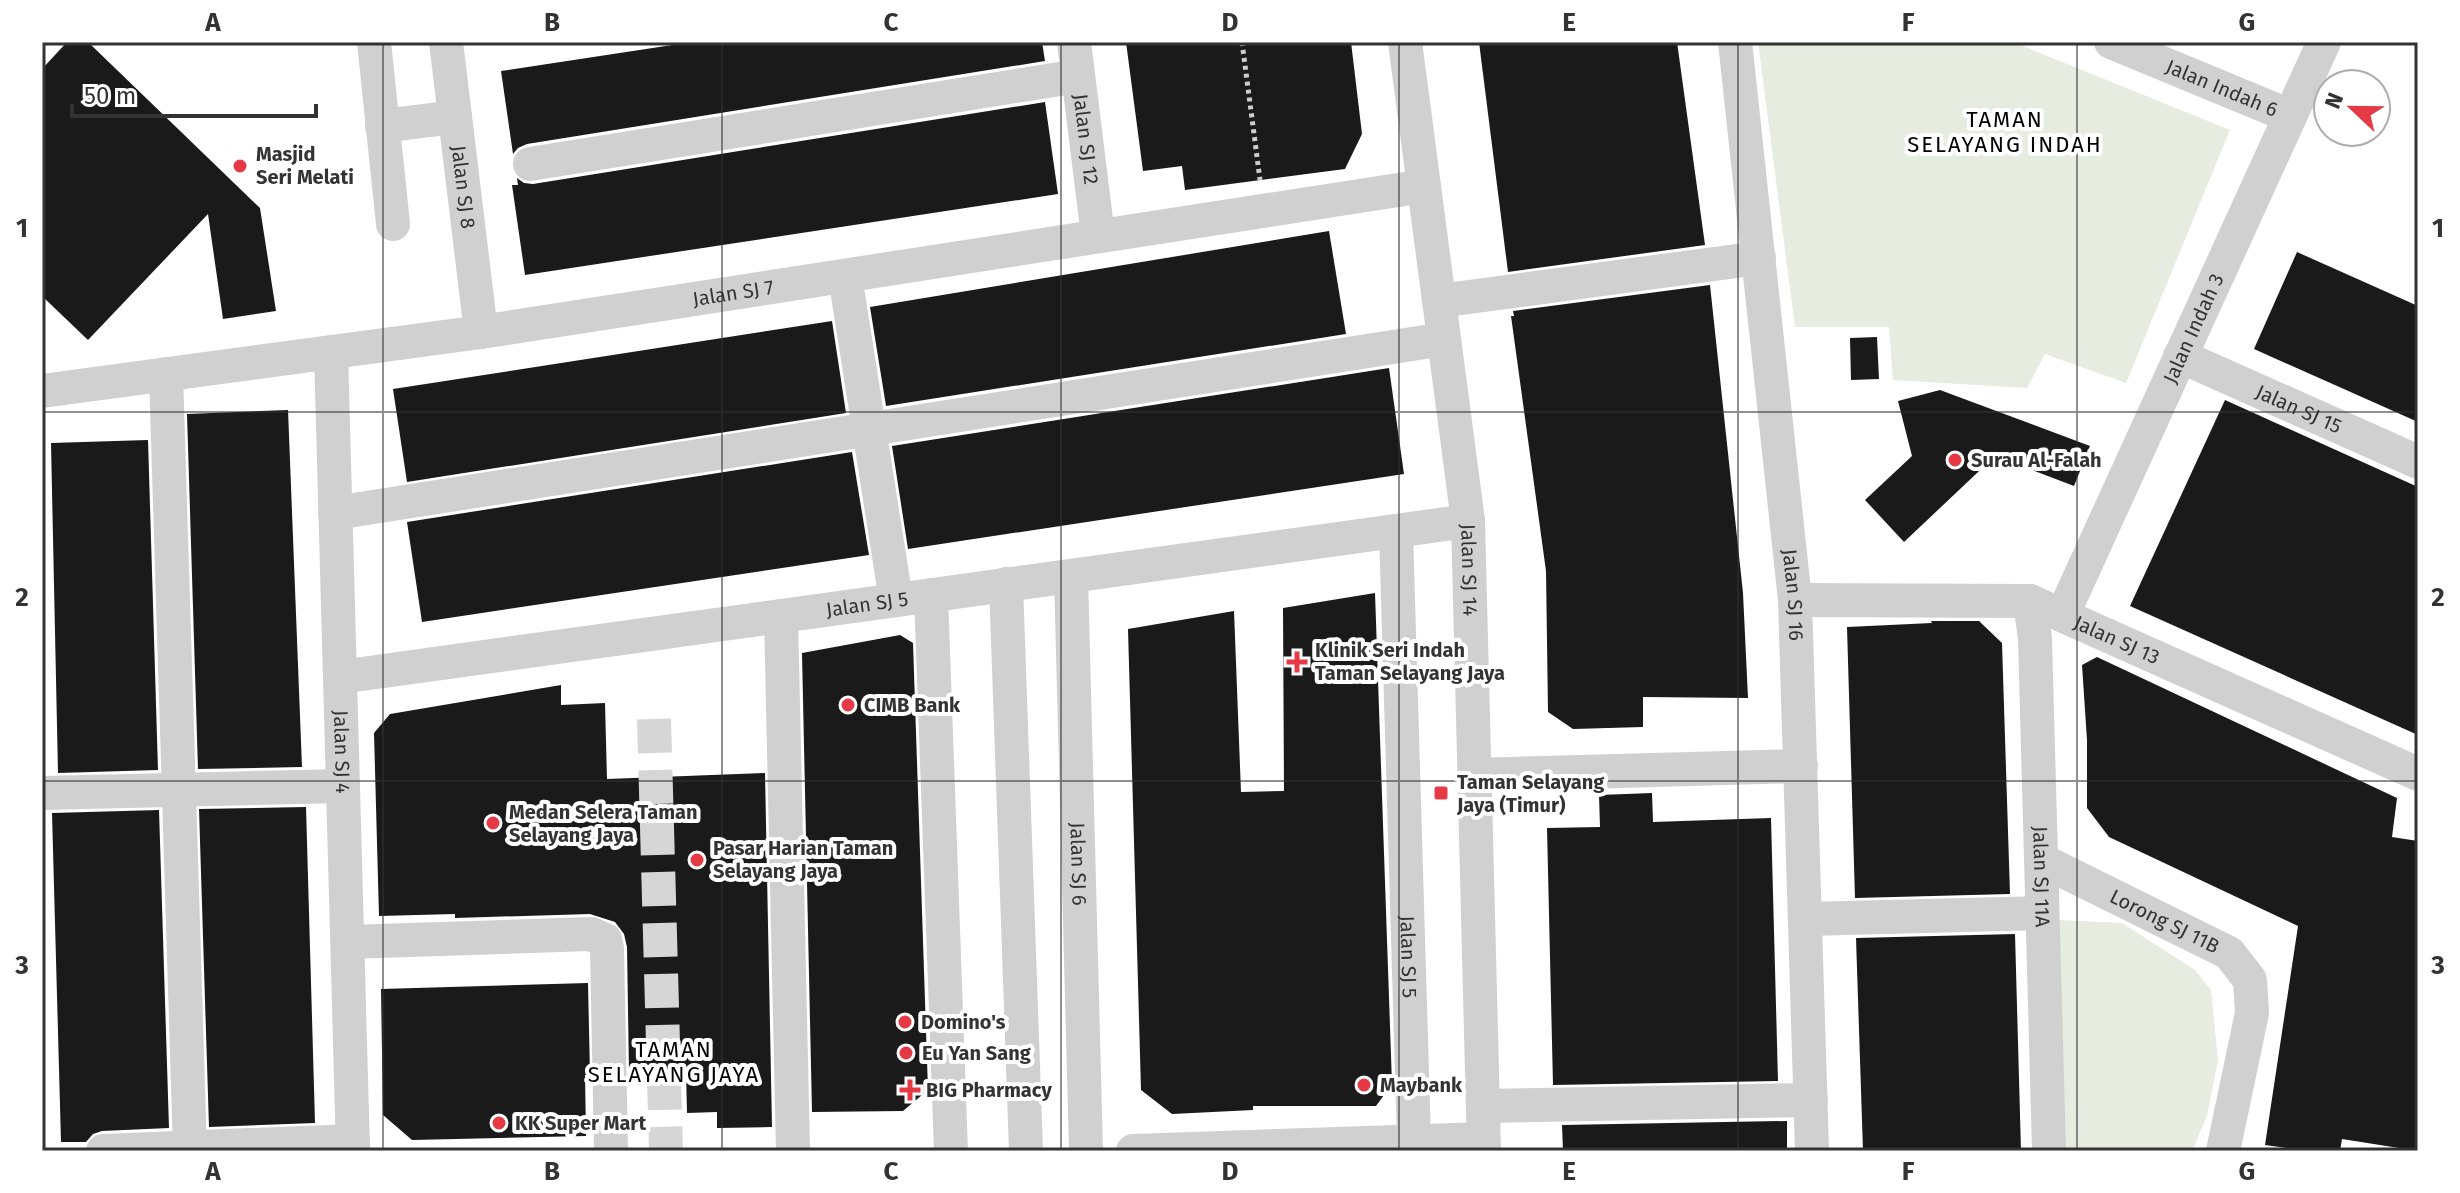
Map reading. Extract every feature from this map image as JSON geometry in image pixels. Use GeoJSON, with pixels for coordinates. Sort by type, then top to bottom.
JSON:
{"type":"FeatureCollection","features":[{"type":"Feature","properties":{"kind":"street"},"geometry":{"type":"LineString","coordinates":[[374,42],[393,224]]}},
{"type":"Feature","properties":{"kind":"street","name":"Jalan SJ 8"},"geometry":{"type":"LineString","coordinates":[[446,42],[481,332]]}},
{"type":"Feature","properties":{"kind":"street","name":"Jalan SJ 12"},"geometry":{"type":"LineString","coordinates":[[1074,42],[1098,236]]}},
{"type":"Feature","properties":{"kind":"street","name":"Jalan SJ 14"},"geometry":{"type":"LineString","coordinates":[[1405,42],[1468,521],[1483,1132]]}},
{"type":"Feature","properties":{"kind":"street","name":"Jalan SJ 16"},"geometry":{"type":"LineString","coordinates":[[1735,42],[1795,600],[1812,1151]]}},
{"type":"Feature","properties":{"kind":"street","name":"Jalan Indah 6"},"geometry":{"type":"LineString","coordinates":[[2111,42],[2290,116]]}},
{"type":"Feature","properties":{"kind":"street","name":"Jalan Indah 3"},"geometry":{"type":"LineString","coordinates":[[2063,614],[2324,42]]}},
{"type":"Feature","properties":{"kind":"street"},"geometry":{"type":"LineString","coordinates":[[530,164],[1078,76]]}},
{"type":"Feature","properties":{"kind":"street"},"geometry":{"type":"LineString","coordinates":[[382,126],[455,117]]}},
{"type":"Feature","properties":{"kind":"street","name":"Jalan SJ 7"},"geometry":{"type":"LineString","coordinates":[[42,391],[481,332],[1424,186]]}},
{"type":"Feature","properties":{"kind":"street"},"geometry":{"type":"LineString","coordinates":[[1439,301],[1759,258]]}},
{"type":"Feature","properties":{"kind":"street"},"geometry":{"type":"LineString","coordinates":[[845,276],[896,600]]}},
{"type":"Feature","properties":{"kind":"street"},"geometry":{"type":"LineString","coordinates":[[335,513],[1444,339]]}},
{"type":"Feature","properties":{"kind":"street","name":"Jalan SJ 4"},"geometry":{"type":"LineString","coordinates":[[331,352],[353,1146]]}},
{"type":"Feature","properties":{"kind":"street","name":"Jalan SJ 15"},"geometry":{"type":"LineString","coordinates":[[2180,356],[2418,462]]}},
{"type":"Feature","properties":{"kind":"street"},"geometry":{"type":"LineString","coordinates":[[166,374],[190,1149]]}},
{"type":"Feature","properties":{"kind":"street","name":"Jalan SJ 5"},"geometry":{"type":"LineString","coordinates":[[340,677],[1468,521]]}},
{"type":"Feature","properties":{"kind":"street","name":"Jalan SJ 5"},"geometry":{"type":"LineString","coordinates":[[1396,531],[1414,1141]]}},
{"type":"Feature","properties":{"kind":"street","name":"Jalan SJ 6"},"geometry":{"type":"LineString","coordinates":[[1071,576],[1086,1151]]}},
{"type":"Feature","properties":{"kind":"street"},"geometry":{"type":"LineString","coordinates":[[1006,584],[1026,1151]]}},
{"type":"Feature","properties":{"kind":"street"},"geometry":{"type":"LineString","coordinates":[[931,595],[951,1151]]}},
{"type":"Feature","properties":{"kind":"street","name":"Jalan SJ 13"},"geometry":{"type":"LineString","coordinates":[[1795,600],[2030,601],[2418,774]]}},
{"type":"Feature","properties":{"kind":"street","name":"Jalan SJ 11A"},"geometry":{"type":"LineString","coordinates":[[2030,601],[2035,639],[2049,1151]]}},
{"type":"Feature","properties":{"kind":"street"},"geometry":{"type":"LineString","coordinates":[[781,616],[793,1151]]}},
{"type":"Feature","properties":{"kind":"street"},"geometry":{"type":"LineString","coordinates":[[1474,775],[1801,766]]}},
{"type":"Feature","properties":{"kind":"street"},"geometry":{"type":"LineString","coordinates":[[42,793],[343,786]]}},
{"type":"Feature","properties":{"kind":"street","name":"Lorong SJ 11B"},"geometry":{"type":"LineString","coordinates":[[2041,860],[2229,953],[2250,980],[2252,1013],[2223,1151]]}},
{"type":"Feature","properties":{"kind":"street"},"geometry":{"type":"LineString","coordinates":[[1806,919],[2042,913]]}},
{"type":"Feature","properties":{"kind":"street"},"geometry":{"type":"LineString","coordinates":[[348,942],[591,934],[605,940],[611,1151]]}},
{"type":"Feature","properties":{"kind":"street"},"geometry":{"type":"LineString","coordinates":[[1133,1151],[1414,1141],[1811,1100]]}},
{"type":"Feature","properties":{"kind":"street"},"geometry":{"type":"LineString","coordinates":[[103,1151],[353,1146]]}},
{"type":"Feature","properties":{"kind":"path"},"geometry":{"type":"LineString","coordinates":[[1242,42],[1264,211]]}},
{"type":"Feature","properties":{"kind":"shaded area"},"geometry":{"type":"Polygon","coordinates":[[[1758,42],[2013,42],[2230,130],[2126,383],[2045,354],[2027,388],[1893,380],[1889,327],[1795,327],[1758,42]]]}},
{"type":"Feature","properties":{"kind":"shaded area"},"geometry":{"type":"Polygon","coordinates":[[[2059,920],[2122,923],[2195,970],[2211,990],[2218,1060],[2207,1116],[2192,1151],[2063,1151],[2059,920]]]}},
{"type":"Feature","properties":{"kind":"building"},"geometry":{"type":"Polygon","coordinates":[[[67,42],[88,42],[260,208],[276,311],[223,319],[208,214],[88,340],[42,296],[42,69],[67,42]]]}},
{"type":"Feature","properties":{"kind":"building"},"geometry":{"type":"Polygon","coordinates":[[[692,42],[1042,42],[1045,61],[527,144],[513,154],[501,71],[692,42]]]}},
{"type":"Feature","properties":{"kind":"building"},"geometry":{"type":"Polygon","coordinates":[[[1126,42],[1351,42],[1362,134],[1345,169],[1185,190],[1182,166],[1143,171],[1126,42]]]}},
{"type":"Feature","properties":{"kind":"building"},"geometry":{"type":"Polygon","coordinates":[[[1479,42],[1677,42],[1705,245],[1508,272],[1479,42]]]}},
{"type":"Feature","properties":{"kind":"building"},"geometry":{"type":"Polygon","coordinates":[[[1045,102],[1058,194],[525,275],[512,185],[518,185],[517,178],[533,184],[1045,102]]]}},
{"type":"Feature","properties":{"kind":"building"},"geometry":{"type":"Polygon","coordinates":[[[1329,231],[1346,334],[886,406],[870,307],[1329,231]]]}},
{"type":"Feature","properties":{"kind":"building"},"geometry":{"type":"Polygon","coordinates":[[[2297,252],[2418,306],[2418,422],[2254,349],[2297,252]]]}},
{"type":"Feature","properties":{"kind":"building"},"geometry":{"type":"Polygon","coordinates":[[[1710,285],[1743,593],[1748,698],[1643,697],[1643,727],[1573,729],[1548,712],[1546,571],[1511,316],[1514,316],[1513,311],[1710,285]]]}},
{"type":"Feature","properties":{"kind":"building"},"geometry":{"type":"Polygon","coordinates":[[[832,321],[846,413],[407,482],[393,389],[832,321]]]}},
{"type":"Feature","properties":{"kind":"building"},"geometry":{"type":"Polygon","coordinates":[[[1877,337],[1879,379],[1851,380],[1850,338],[1877,337]]]}},
{"type":"Feature","properties":{"kind":"building"},"geometry":{"type":"Polygon","coordinates":[[[1389,368],[1404,474],[908,549],[892,446],[1389,368]]]}},
{"type":"Feature","properties":{"kind":"building"},"geometry":{"type":"Polygon","coordinates":[[[1940,390],[2090,446],[2074,486],[1995,456],[1904,542],[1865,500],[1912,456],[1898,401],[1940,390]]]}},
{"type":"Feature","properties":{"kind":"building"},"geometry":{"type":"Polygon","coordinates":[[[2225,400],[2418,487],[2418,735],[2130,606],[2225,400]]]}},
{"type":"Feature","properties":{"kind":"building"},"geometry":{"type":"Polygon","coordinates":[[[288,410],[302,767],[198,769],[187,414],[288,410]]]}},
{"type":"Feature","properties":{"kind":"building"},"geometry":{"type":"Polygon","coordinates":[[[148,440],[158,770],[58,773],[51,443],[148,440]]]}},
{"type":"Feature","properties":{"kind":"building"},"geometry":{"type":"Polygon","coordinates":[[[852,452],[869,555],[422,622],[407,522],[852,452]]]}},
{"type":"Feature","properties":{"kind":"building"},"geometry":{"type":"Polygon","coordinates":[[[1375,593],[1392,1084],[1376,1106],[1253,1106],[1253,1110],[1172,1114],[1141,1090],[1128,629],[1234,611],[1241,792],[1284,791],[1283,608],[1375,593]]]}},
{"type":"Feature","properties":{"kind":"building"},"geometry":{"type":"Polygon","coordinates":[[[1979,621],[2002,643],[2010,894],[1855,898],[1847,627],[1979,621]]]}},
{"type":"Feature","properties":{"kind":"building"},"geometry":{"type":"Polygon","coordinates":[[[900,635],[913,643],[928,1090],[903,1111],[812,1112],[802,653],[900,635]]]}},
{"type":"Feature","properties":{"kind":"building"},"geometry":{"type":"Polygon","coordinates":[[[2097,657],[2397,798],[2392,837],[2418,841],[2418,1151],[2342,1139],[2340,1151],[2309,1151],[2265,1145],[2298,926],[2109,837],[2087,808],[2082,665],[2097,657]]]}},
{"type":"Feature","properties":{"kind":"building"},"geometry":{"type":"Polygon","coordinates":[[[561,685],[561,705],[605,703],[607,779],[765,773],[772,1127],[717,1128],[717,1112],[687,1113],[686,1071],[629,1073],[627,947],[624,934],[615,922],[590,914],[455,918],[455,914],[379,916],[374,733],[390,714],[561,685]]]}},
{"type":"Feature","properties":{"kind":"building"},"geometry":{"type":"Polygon","coordinates":[[[1652,793],[1653,822],[1771,818],[1778,1081],[1553,1085],[1547,828],[1600,827],[1599,795],[1652,793]]]}},
{"type":"Feature","properties":{"kind":"building"},"geometry":{"type":"Polygon","coordinates":[[[306,807],[315,1123],[209,1127],[199,809],[306,807]]]}},
{"type":"Feature","properties":{"kind":"building"},"geometry":{"type":"Polygon","coordinates":[[[159,810],[169,1128],[102,1131],[93,1134],[86,1142],[61,1142],[52,813],[159,810]]]}},
{"type":"Feature","properties":{"kind":"building"},"geometry":{"type":"Polygon","coordinates":[[[2015,934],[2021,1151],[1863,1151],[1856,938],[2015,934]]]}},
{"type":"Feature","properties":{"kind":"building"},"geometry":{"type":"Polygon","coordinates":[[[588,983],[590,1075],[585,1075],[586,1136],[412,1140],[383,1115],[381,989],[588,983]]]}},
{"type":"Feature","properties":{"kind":"building"},"geometry":{"type":"Polygon","coordinates":[[[1787,1121],[1787,1151],[1563,1151],[1562,1125],[1787,1121]]]}},
{"type":"Feature","properties":{"kind":"tunnel"},"geometry":{"type":"LineString","coordinates":[[654,719],[666,1151]]}},
{"type":"Feature","properties":{"kind":"place","name":"Masjid Seri Melati"},"geometry":{"type":"Point","coordinates":[240,166]}},
{"type":"Feature","properties":{"kind":"place","name":"Surau Al-Falah"},"geometry":{"type":"Point","coordinates":[1955,460]}},
{"type":"Feature","properties":{"kind":"place","name":"Klinik Seri Indah Taman Selayang Jaya"},"geometry":{"type":"Point","coordinates":[1297,662]}},
{"type":"Feature","properties":{"kind":"place","name":"CIMB Bank"},"geometry":{"type":"Point","coordinates":[848,705]}},
{"type":"Feature","properties":{"kind":"place","name":"Taman Selayang Jaya (Timur)"},"geometry":{"type":"Point","coordinates":[1441,793]}},
{"type":"Feature","properties":{"kind":"place","name":"Medan Selera Taman Selayang Jaya"},"geometry":{"type":"Point","coordinates":[493,823]}},
{"type":"Feature","properties":{"kind":"place","name":"Pasar Harian Taman Selayang Jaya"},"geometry":{"type":"Point","coordinates":[697,860]}},
{"type":"Feature","properties":{"kind":"place","name":"Domino's"},"geometry":{"type":"Point","coordinates":[905,1022]}},
{"type":"Feature","properties":{"kind":"place","name":"Eu Yan Sang"},"geometry":{"type":"Point","coordinates":[906,1053]}},
{"type":"Feature","properties":{"kind":"place","name":"Maybank"},"geometry":{"type":"Point","coordinates":[1364,1085]}},
{"type":"Feature","properties":{"kind":"place","name":"BIG Pharmacy"},"geometry":{"type":"Point","coordinates":[910,1090]}},
{"type":"Feature","properties":{"kind":"place","name":"KK Super Mart"},"geometry":{"type":"Point","coordinates":[499,1123]}},
{"type":"Feature","properties":{"kind":"district","name":"TAMAN SELAYANG INDAH"},"geometry":{"type":"Point","coordinates":[2005,132]}},
{"type":"Feature","properties":{"kind":"district","name":"TAMAN SELAYANG JAYA"},"geometry":{"type":"Point","coordinates":[674,1062]}}]}
